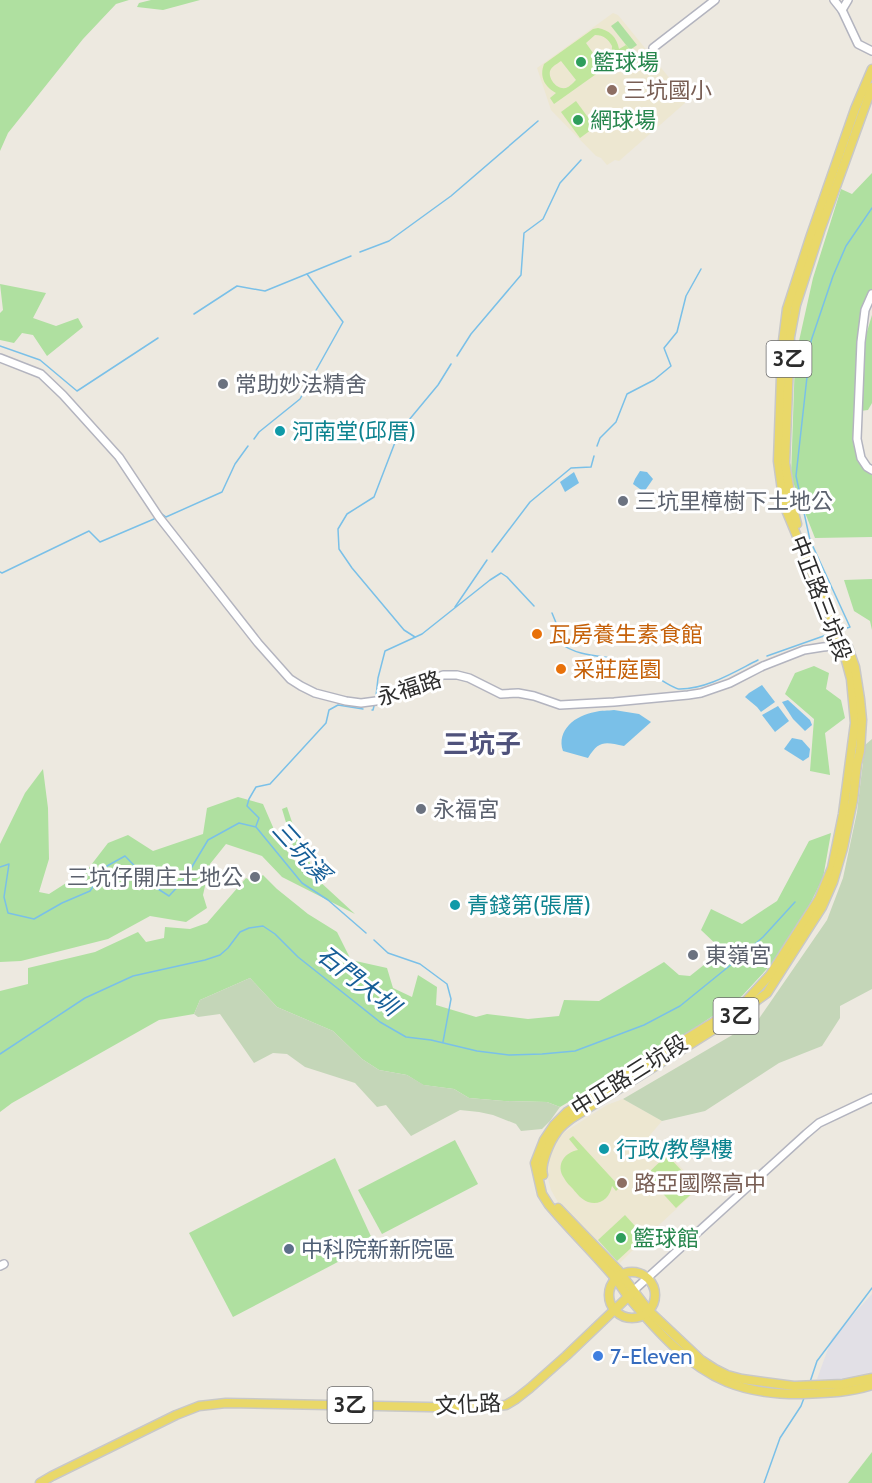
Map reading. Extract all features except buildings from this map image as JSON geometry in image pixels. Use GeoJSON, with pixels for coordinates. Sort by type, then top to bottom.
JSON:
{"type":"FeatureCollection","features":[{"type":"Feature","properties":{"kind":"main road","name":"中正路三坑段"},"geometry":{"type":"LineString","coordinates":[[646,1313],[557,1206],[547,1192],[541,1168],[557,1131],[572,1118],[737,1015],[767,993],[822,907],[834,882],[853,800],[860,751],[862,720],[860,699],[855,667],[784,505],[778,461],[782,349],[787,309],[811,235],[872,69]]}},
{"type":"Feature","properties":{"kind":"main road","name":"中正路三坑段"},"geometry":{"type":"LineString","coordinates":[[845,645],[840,623],[797,524],[792,505],[785,463],[790,337],[796,306],[819,231],[872,87]]}},
{"type":"Feature","properties":{"kind":"main road"},"geometry":{"type":"LineString","coordinates":[[627,1272],[638,1272],[649,1278],[654,1286],[656,1297],[654,1304],[646,1313],[630,1318],[615,1310],[610,1299],[610,1288],[618,1277],[627,1272]]}},
{"type":"Feature","properties":{"kind":"main road","name":"文化路"},"geometry":{"type":"LineString","coordinates":[[40,1483],[176,1415],[199,1406],[226,1403],[477,1407],[506,1405],[530,1388],[631,1294]]}},
{"type":"Feature","properties":{"kind":"main road"},"geometry":{"type":"LineString","coordinates":[[646,1313],[701,1360],[727,1375],[766,1384],[794,1386],[843,1384],[872,1378]]}},
{"type":"Feature","properties":{"kind":"main road"},"geometry":{"type":"LineString","coordinates":[[646,1313],[687,1358],[714,1376],[740,1387],[787,1394],[850,1391],[872,1385]]}},
{"type":"Feature","properties":{"kind":"street"},"geometry":{"type":"LineString","coordinates":[[653,48],[714,0]]}},
{"type":"Feature","properties":{"kind":"street"},"geometry":{"type":"LineString","coordinates":[[834,0],[842,10],[858,44],[872,51]]}},
{"type":"Feature","properties":{"kind":"street"},"geometry":{"type":"LineString","coordinates":[[842,10],[848,0]]}},
{"type":"Feature","properties":{"kind":"street"},"geometry":{"type":"LineString","coordinates":[[872,294],[865,310],[861,342],[857,439],[861,459],[872,470]]}},
{"type":"Feature","properties":{"kind":"street","name":"永福路"},"geometry":{"type":"LineString","coordinates":[[0,358],[41,374],[63,394],[119,457],[159,517],[258,643],[290,679],[315,693],[346,701],[369,702],[396,695],[443,675],[457,675],[469,678],[501,694],[518,693],[560,705],[614,702],[700,693],[730,683],[763,666],[804,650],[845,645]]}},
{"type":"Feature","properties":{"kind":"street","name":"文化路"},"geometry":{"type":"LineString","coordinates":[[631,1294],[819,1123],[872,1098]]}},
{"type":"Feature","properties":{"kind":"shaded area","name":"三坑國小"},"geometry":{"type":"Polygon","coordinates":[[[613,13],[618,15],[672,80],[685,99],[685,103],[619,161],[615,160],[607,165],[551,110],[537,68],[613,13]]]}},
{"type":"Feature","properties":{"kind":"shaded area","name":"路亞國際高中"},"geometry":{"type":"Polygon","coordinates":[[[623,1099],[662,1121],[650,1135],[700,1187],[617,1266],[559,1204],[551,1190],[545,1167],[557,1137],[607,1105],[623,1099]]]}},
{"type":"Feature","properties":{"kind":"shaded area"},"geometry":{"type":"Polygon","coordinates":[[[872,1294],[872,1372],[839,1379],[817,1379],[832,1338],[872,1294]]]}},
{"type":"Feature","properties":{"kind":"green space"},"geometry":{"type":"Polygon","coordinates":[[[0,0],[129,0],[116,4],[83,39],[8,133],[0,151],[0,0]]]}},
{"type":"Feature","properties":{"kind":"green space"},"geometry":{"type":"Polygon","coordinates":[[[151,0],[200,0],[163,10],[137,7],[139,3],[151,0]]]}},
{"type":"Feature","properties":{"kind":"green space"},"geometry":{"type":"Polygon","coordinates":[[[618,21],[637,45],[630,50],[611,26],[618,21]]]}},
{"type":"Feature","properties":{"kind":"green space"},"geometry":{"type":"Polygon","coordinates":[[[593,29],[606,30],[612,35],[619,49],[626,45],[630,50],[554,104],[550,98],[556,93],[544,81],[542,73],[544,64],[593,29]],[[595,35],[586,43],[600,63],[609,56],[612,46],[605,38],[595,35]],[[561,61],[552,68],[550,74],[558,87],[565,88],[576,80],[561,61]]]}},
{"type":"Feature","properties":{"kind":"green space","name":"網球場"},"geometry":{"type":"Polygon","coordinates":[[[576,101],[595,127],[580,138],[561,112],[576,101]]]}},
{"type":"Feature","properties":{"kind":"green space"},"geometry":{"type":"Polygon","coordinates":[[[872,173],[872,296],[857,344],[853,442],[858,462],[872,474],[872,537],[815,538],[791,477],[795,359],[813,278],[841,189],[852,194],[872,173]]]}},
{"type":"Feature","properties":{"kind":"green space"},"geometry":{"type":"Polygon","coordinates":[[[0,284],[46,293],[33,318],[56,326],[78,318],[83,327],[47,356],[33,335],[22,333],[14,343],[0,340],[0,313],[3,310],[0,284]]]}},
{"type":"Feature","properties":{"kind":"green space"},"geometry":{"type":"Polygon","coordinates":[[[872,315],[872,403],[868,410],[860,411],[863,345],[872,315]]]}},
{"type":"Feature","properties":{"kind":"green space"},"geometry":{"type":"Polygon","coordinates":[[[872,579],[872,630],[870,621],[854,611],[844,580],[872,579]]]}},
{"type":"Feature","properties":{"kind":"green space"},"geometry":{"type":"Polygon","coordinates":[[[814,666],[829,673],[826,689],[841,700],[845,718],[825,733],[830,775],[810,771],[814,719],[785,694],[795,673],[814,666]]]}},
{"type":"Feature","properties":{"kind":"green space"},"geometry":{"type":"Polygon","coordinates":[[[872,739],[872,989],[840,1006],[840,1018],[822,1046],[779,1063],[705,1111],[662,1121],[623,1099],[758,1020],[827,920],[843,878],[857,812],[865,745],[872,739]]]}},
{"type":"Feature","properties":{"kind":"green space"},"geometry":{"type":"Polygon","coordinates":[[[43,769],[48,808],[49,859],[39,892],[49,894],[88,869],[108,843],[128,835],[153,851],[203,834],[207,808],[238,797],[263,804],[279,841],[299,866],[282,809],[287,807],[317,879],[355,914],[282,877],[262,856],[226,844],[210,864],[203,895],[207,908],[186,922],[150,916],[108,939],[21,961],[0,962],[0,844],[25,793],[43,769]]]}},
{"type":"Feature","properties":{"kind":"green space"},"geometry":{"type":"Polygon","coordinates":[[[831,833],[823,878],[809,906],[778,957],[742,996],[695,1028],[560,1107],[547,1102],[469,1098],[454,1089],[423,1085],[407,1075],[379,1070],[362,1059],[333,1031],[277,1007],[250,978],[200,1000],[194,1014],[159,1020],[0,1112],[0,991],[28,984],[28,968],[95,952],[138,932],[146,942],[164,938],[165,927],[190,929],[207,923],[246,878],[254,882],[263,875],[308,914],[337,932],[351,960],[387,968],[393,988],[412,997],[418,975],[437,987],[436,1005],[476,1017],[487,1014],[528,1019],[559,1016],[564,1000],[599,1001],[664,962],[679,975],[690,976],[721,949],[701,930],[711,909],[742,924],[777,901],[809,841],[831,833]]]}},
{"type":"Feature","properties":{"kind":"green space"},"geometry":{"type":"Polygon","coordinates":[[[250,978],[277,1007],[333,1031],[362,1059],[379,1070],[407,1075],[424,1085],[454,1089],[469,1098],[547,1102],[560,1107],[542,1129],[521,1131],[516,1124],[493,1115],[460,1110],[411,1136],[386,1105],[377,1107],[355,1083],[305,1067],[287,1054],[273,1053],[254,1063],[220,1014],[198,1017],[194,1014],[200,1000],[250,978]]]}},
{"type":"Feature","properties":{"kind":"green space"},"geometry":{"type":"Polygon","coordinates":[[[573,1136],[620,1187],[616,1191],[612,1186],[609,1194],[600,1202],[592,1203],[584,1200],[561,1173],[561,1164],[565,1156],[578,1150],[569,1139],[573,1136]]]}},
{"type":"Feature","properties":{"kind":"green space"},"geometry":{"type":"Polygon","coordinates":[[[455,1140],[478,1184],[382,1234],[358,1190],[455,1140]]]}},
{"type":"Feature","properties":{"kind":"green space"},"geometry":{"type":"Polygon","coordinates":[[[667,1155],[698,1188],[676,1208],[646,1175],[667,1155]]]}},
{"type":"Feature","properties":{"kind":"green space"},"geometry":{"type":"Polygon","coordinates":[[[335,1158],[374,1243],[233,1317],[189,1233],[335,1158]]]}},
{"type":"Feature","properties":{"kind":"green space","name":"籃球館"},"geometry":{"type":"Polygon","coordinates":[[[625,1215],[644,1236],[617,1261],[598,1240],[625,1215]]]}},
{"type":"Feature","properties":{"kind":"green space"},"geometry":{"type":"Polygon","coordinates":[[[872,1452],[872,1483],[848,1483],[872,1452]]]}},
{"type":"Feature","properties":{"kind":"water"},"geometry":{"type":"Polygon","coordinates":[[[640,471],[647,472],[653,479],[644,492],[633,484],[640,471]]]}},
{"type":"Feature","properties":{"kind":"water"},"geometry":{"type":"Polygon","coordinates":[[[574,472],[579,483],[565,492],[560,482],[574,472]]]}},
{"type":"Feature","properties":{"kind":"water"},"geometry":{"type":"Polygon","coordinates":[[[762,685],[775,702],[761,712],[745,697],[762,685]]]}},
{"type":"Feature","properties":{"kind":"water"},"geometry":{"type":"Polygon","coordinates":[[[788,700],[810,720],[812,725],[805,731],[793,719],[782,702],[788,700]]]}},
{"type":"Feature","properties":{"kind":"water"},"geometry":{"type":"Polygon","coordinates":[[[778,706],[789,721],[775,732],[762,715],[778,706]]]}},
{"type":"Feature","properties":{"kind":"water"},"geometry":{"type":"Polygon","coordinates":[[[614,710],[639,714],[651,722],[624,746],[599,745],[588,758],[563,751],[562,736],[575,720],[588,714],[614,710]]]}},
{"type":"Feature","properties":{"kind":"water"},"geometry":{"type":"Polygon","coordinates":[[[792,738],[802,740],[810,749],[809,757],[803,761],[784,749],[792,738]]]}},
{"type":"Feature","properties":{"kind":"waterway"},"geometry":{"type":"LineString","coordinates":[[360,252],[389,241],[451,196],[538,121]]}},
{"type":"Feature","properties":{"kind":"waterway"},"geometry":{"type":"LineString","coordinates":[[457,356],[471,334],[521,275],[524,233],[543,219],[560,183],[581,160]]}},
{"type":"Feature","properties":{"kind":"waterway"},"geometry":{"type":"LineString","coordinates":[[847,628],[850,627],[810,540],[796,476],[811,341],[833,276],[846,246],[872,208]]}},
{"type":"Feature","properties":{"kind":"waterway"},"geometry":{"type":"LineString","coordinates":[[194,314],[237,286],[265,291],[351,256]]}},
{"type":"Feature","properties":{"kind":"waterway"},"geometry":{"type":"LineString","coordinates":[[597,446],[600,438],[616,422],[627,394],[654,380],[671,366],[664,348],[677,332],[686,296],[701,269]]}},
{"type":"Feature","properties":{"kind":"waterway"},"geometry":{"type":"LineString","coordinates":[[254,439],[259,432],[300,399],[343,322],[307,274]]}},
{"type":"Feature","properties":{"kind":"waterway"},"geometry":{"type":"LineString","coordinates":[[0,346],[40,360],[77,391],[158,338]]}},
{"type":"Feature","properties":{"kind":"waterway"},"geometry":{"type":"LineString","coordinates":[[415,637],[404,630],[352,568],[339,549],[338,529],[347,514],[374,497],[399,432],[438,385],[451,364]]}},
{"type":"Feature","properties":{"kind":"waterway"},"geometry":{"type":"LineString","coordinates":[[162,514],[166,517],[222,492],[235,464],[248,446]]}},
{"type":"Feature","properties":{"kind":"waterway"},"geometry":{"type":"LineString","coordinates":[[492,552],[530,502],[571,468],[591,467],[594,456]]}},
{"type":"Feature","properties":{"kind":"waterway"},"geometry":{"type":"LineString","coordinates":[[0,572],[89,531],[100,542],[154,519]]}},
{"type":"Feature","properties":{"kind":"waterway"},"geometry":{"type":"LineString","coordinates":[[455,607],[487,560]]}},
{"type":"Feature","properties":{"kind":"waterway"},"geometry":{"type":"LineString","coordinates":[[376,696],[385,651],[422,634],[501,573],[534,606]]}},
{"type":"Feature","properties":{"kind":"waterway"},"geometry":{"type":"LineString","coordinates":[[552,613],[559,630],[560,643],[578,652],[636,664],[680,689],[710,683],[758,660]]}},
{"type":"Feature","properties":{"kind":"waterway"},"geometry":{"type":"LineString","coordinates":[[767,656],[832,633]]}},
{"type":"Feature","properties":{"kind":"waterway"},"geometry":{"type":"LineString","coordinates":[[256,826],[259,818],[247,806],[256,787],[270,784],[326,723],[329,710],[338,705],[363,709]]}},
{"type":"Feature","properties":{"kind":"waterway"},"geometry":{"type":"LineString","coordinates":[[372,710],[374,706]]}},
{"type":"Feature","properties":{"kind":"waterway","name":"三坑溪"},"geometry":{"type":"LineString","coordinates":[[0,867],[9,864],[4,897],[8,913],[34,919],[90,891],[107,866],[125,856],[155,887],[169,896],[184,880],[208,840],[239,823],[256,827],[302,883],[328,900],[366,933]]}},
{"type":"Feature","properties":{"kind":"waterway","name":"石門大圳"},"geometry":{"type":"LineString","coordinates":[[0,1054],[85,998],[133,976],[220,955],[240,932],[263,926],[380,1022],[406,1037],[509,1055],[575,1051],[644,1025],[680,1006],[763,937],[795,902]]}},
{"type":"Feature","properties":{"kind":"waterway","name":"三坑溪"},"geometry":{"type":"LineString","coordinates":[[374,940],[388,953],[420,964],[447,984],[451,999],[443,1042]]}},
{"type":"Feature","properties":{"kind":"waterway"},"geometry":{"type":"LineString","coordinates":[[810,1382],[817,1361],[872,1288]]}},
{"type":"Feature","properties":{"kind":"waterway"},"geometry":{"type":"LineString","coordinates":[[764,1483],[780,1438],[804,1398]]}},
{"type":"Feature","properties":{"kind":"place","name":"籃球場"},"geometry":{"type":"Point","coordinates":[581,62]}},
{"type":"Feature","properties":{"kind":"place","name":"三坑國小"},"geometry":{"type":"Point","coordinates":[612,90]}},
{"type":"Feature","properties":{"kind":"place","name":"網球場"},"geometry":{"type":"Point","coordinates":[578,120]}},
{"type":"Feature","properties":{"kind":"place","name":"常助妙法精舍"},"geometry":{"type":"Point","coordinates":[223,384]}},
{"type":"Feature","properties":{"kind":"place","name":"河南堂(邱厝)"},"geometry":{"type":"Point","coordinates":[280,431]}},
{"type":"Feature","properties":{"kind":"place","name":"三坑里樟樹下土地公"},"geometry":{"type":"Point","coordinates":[623,501]}},
{"type":"Feature","properties":{"kind":"place","name":"瓦房養生素食館"},"geometry":{"type":"Point","coordinates":[537,634]}},
{"type":"Feature","properties":{"kind":"place","name":"采莊庭園"},"geometry":{"type":"Point","coordinates":[561,669]}},
{"type":"Feature","properties":{"kind":"place","name":"永福宮"},"geometry":{"type":"Point","coordinates":[421,809]}},
{"type":"Feature","properties":{"kind":"place","name":"三坑仔開庄土地公"},"geometry":{"type":"Point","coordinates":[255,877]}},
{"type":"Feature","properties":{"kind":"place","name":"青錢第(張厝)"},"geometry":{"type":"Point","coordinates":[455,905]}},
{"type":"Feature","properties":{"kind":"place","name":"東嶺宮"},"geometry":{"type":"Point","coordinates":[693,955]}},
{"type":"Feature","properties":{"kind":"place","name":"行政/教學樓"},"geometry":{"type":"Point","coordinates":[604,1149]}},
{"type":"Feature","properties":{"kind":"place","name":"路亞國際高中"},"geometry":{"type":"Point","coordinates":[622,1183]}},
{"type":"Feature","properties":{"kind":"place","name":"籃球館"},"geometry":{"type":"Point","coordinates":[621,1238]}},
{"type":"Feature","properties":{"kind":"place","name":"中科院新新院區"},"geometry":{"type":"Point","coordinates":[289,1249]}},
{"type":"Feature","properties":{"kind":"place","name":"7-Eleven"},"geometry":{"type":"Point","coordinates":[598,1356]}},
{"type":"Feature","properties":{"kind":"district","name":"三坑子"},"geometry":{"type":"Point","coordinates":[482,744]}}]}
